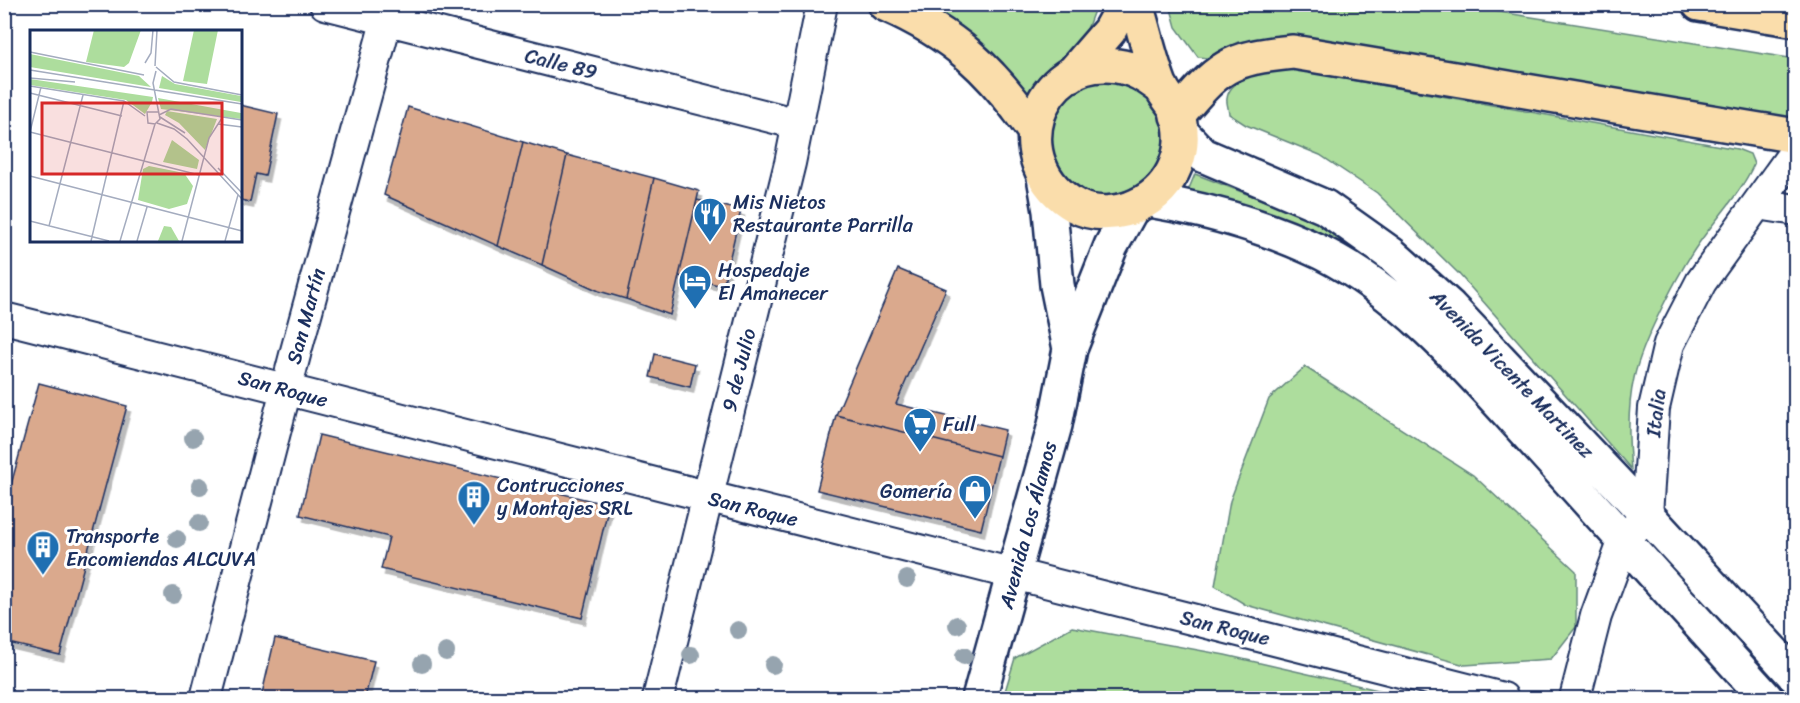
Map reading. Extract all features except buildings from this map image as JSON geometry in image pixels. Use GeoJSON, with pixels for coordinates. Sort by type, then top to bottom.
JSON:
{"type":"FeatureCollection","features":[{"type":"Feature","properties":{"kind":"main road"},"geometry":{"type":"LineString","coordinates":[[885,4],[914,17],[980,62],[1008,93],[1034,131]]}},
{"type":"Feature","properties":{"kind":"main road"},"geometry":{"type":"LineString","coordinates":[[1124,4],[1109,32],[1071,75],[1053,89],[1040,109],[1034,131],[1035,155],[1044,177],[1059,195],[1079,207],[1103,213],[1141,204],[1169,181],[1179,158],[1179,125],[1161,88],[1136,4]]}},
{"type":"Feature","properties":{"kind":"main road"},"geometry":{"type":"LineString","coordinates":[[1699,4],[1796,20]]}},
{"type":"Feature","properties":{"kind":"main road"},"geometry":{"type":"LineString","coordinates":[[1179,125],[1209,78],[1231,64],[1252,56],[1293,52],[1796,136]]}},
{"type":"Feature","properties":{"kind":"main road"},"geometry":{"type":"LineString","coordinates":[[1071,75],[1094,67],[1117,66],[1141,73],[1161,88]]}},
{"type":"Feature","properties":{"kind":"main road","name":"Avenida Vicente Martinez"},"geometry":{"type":"LineString","coordinates":[[1179,125],[1203,155],[1325,207],[1391,254],[1450,308],[1647,515],[1796,677]]}},
{"type":"Feature","properties":{"kind":"main road","name":"Avenida Los Álamos"},"geometry":{"type":"LineString","coordinates":[[1044,177],[1058,285],[1070,349]]}},
{"type":"Feature","properties":{"kind":"main road","name":"Avenida Vicente Martinez"},"geometry":{"type":"LineString","coordinates":[[1141,204],[1194,207],[1261,228],[1323,254],[1381,291],[1454,354],[1766,699]]}},
{"type":"Feature","properties":{"kind":"main road","name":"Avenida Los Álamos"},"geometry":{"type":"LineString","coordinates":[[979,699],[1055,425],[1070,349],[1111,246],[1141,204]]}},
{"type":"Feature","properties":{"kind":"street","name":"Calle 89"},"geometry":{"type":"LineString","coordinates":[[325,4],[389,12],[798,124]]}},
{"type":"Feature","properties":{"kind":"street","name":"9 de Julio"},"geometry":{"type":"LineString","coordinates":[[658,699],[706,497],[744,354],[798,124],[822,4]]}},
{"type":"Feature","properties":{"kind":"street","name":"San Martín"},"geometry":{"type":"LineString","coordinates":[[206,699],[286,390],[389,12]]}},
{"type":"Feature","properties":{"kind":"street","name":"Italia"},"geometry":{"type":"LineString","coordinates":[[1647,515],[1654,408],[1669,344],[1701,282],[1796,150]]}},
{"type":"Feature","properties":{"kind":"street"},"geometry":{"type":"LineString","coordinates":[[1758,204],[1796,210]]}},
{"type":"Feature","properties":{"kind":"street","name":"San Roque"},"geometry":{"type":"LineString","coordinates":[[4,318],[1503,699]]}},
{"type":"Feature","properties":{"kind":"street"},"geometry":{"type":"LineString","coordinates":[[1575,699],[1596,616],[1624,540],[1647,515]]}},
{"type":"Feature","properties":{"kind":"green space"},"geometry":{"type":"Polygon","coordinates":[[[921,5],[1096,5],[1083,40],[1028,102],[967,34],[921,5]]]}},
{"type":"Feature","properties":{"kind":"green space"},"geometry":{"type":"Polygon","coordinates":[[[1170,5],[1456,5],[1795,59],[1795,124],[1389,53],[1274,37],[1238,42],[1207,58],[1198,57],[1176,27],[1170,5]]]}},
{"type":"Feature","properties":{"kind":"green space"},"geometry":{"type":"Polygon","coordinates":[[[1285,68],[1737,149],[1750,154],[1754,164],[1749,175],[1706,233],[1671,289],[1638,363],[1629,412],[1631,469],[1458,273],[1377,193],[1320,155],[1246,125],[1229,114],[1227,99],[1229,91],[1235,85],[1250,76],[1285,68]]]}},
{"type":"Feature","properties":{"kind":"green space"},"geometry":{"type":"Polygon","coordinates":[[[1117,79],[1141,91],[1152,100],[1165,127],[1165,141],[1156,169],[1147,180],[1121,195],[1098,196],[1079,189],[1064,176],[1054,160],[1049,140],[1051,121],[1060,102],[1077,86],[1117,79]]]}},
{"type":"Feature","properties":{"kind":"green space"},"geometry":{"type":"Polygon","coordinates":[[[1195,174],[1315,220],[1351,245],[1417,298],[1619,501],[1611,508],[1411,302],[1266,213],[1188,191],[1195,174]]]}},
{"type":"Feature","properties":{"kind":"green space"},"geometry":{"type":"Polygon","coordinates":[[[1305,367],[1473,475],[1576,571],[1576,627],[1551,659],[1465,665],[1246,605],[1215,586],[1230,501],[1269,399],[1305,367]]]}},
{"type":"Feature","properties":{"kind":"green space"},"geometry":{"type":"Polygon","coordinates":[[[1664,551],[1795,698],[1782,698],[1656,558],[1664,551]]]}},
{"type":"Feature","properties":{"kind":"green space"},"geometry":{"type":"Polygon","coordinates":[[[1072,627],[1225,655],[1413,698],[1003,698],[1015,658],[1072,627]]]}},
{"type":"Feature","properties":{"kind":"place","name":"Mis Nietos Restaurante Parrilla"},"geometry":{"type":"Point","coordinates":[710,243]}},
{"type":"Feature","properties":{"kind":"place","name":"Hospedaje El Amanecer"},"geometry":{"type":"Point","coordinates":[695,310]}},
{"type":"Feature","properties":{"kind":"place","name":"Full"},"geometry":{"type":"Point","coordinates":[920,453]}},
{"type":"Feature","properties":{"kind":"place","name":"Gomería"},"geometry":{"type":"Point","coordinates":[975,520]}},
{"type":"Feature","properties":{"kind":"place","name":"Contrucciones y Montajes SRL"},"geometry":{"type":"Point","coordinates":[474,526]}},
{"type":"Feature","properties":{"kind":"place","name":"Transporte Encomiendas ALCUVA"},"geometry":{"type":"Point","coordinates":[43,576]}}]}
